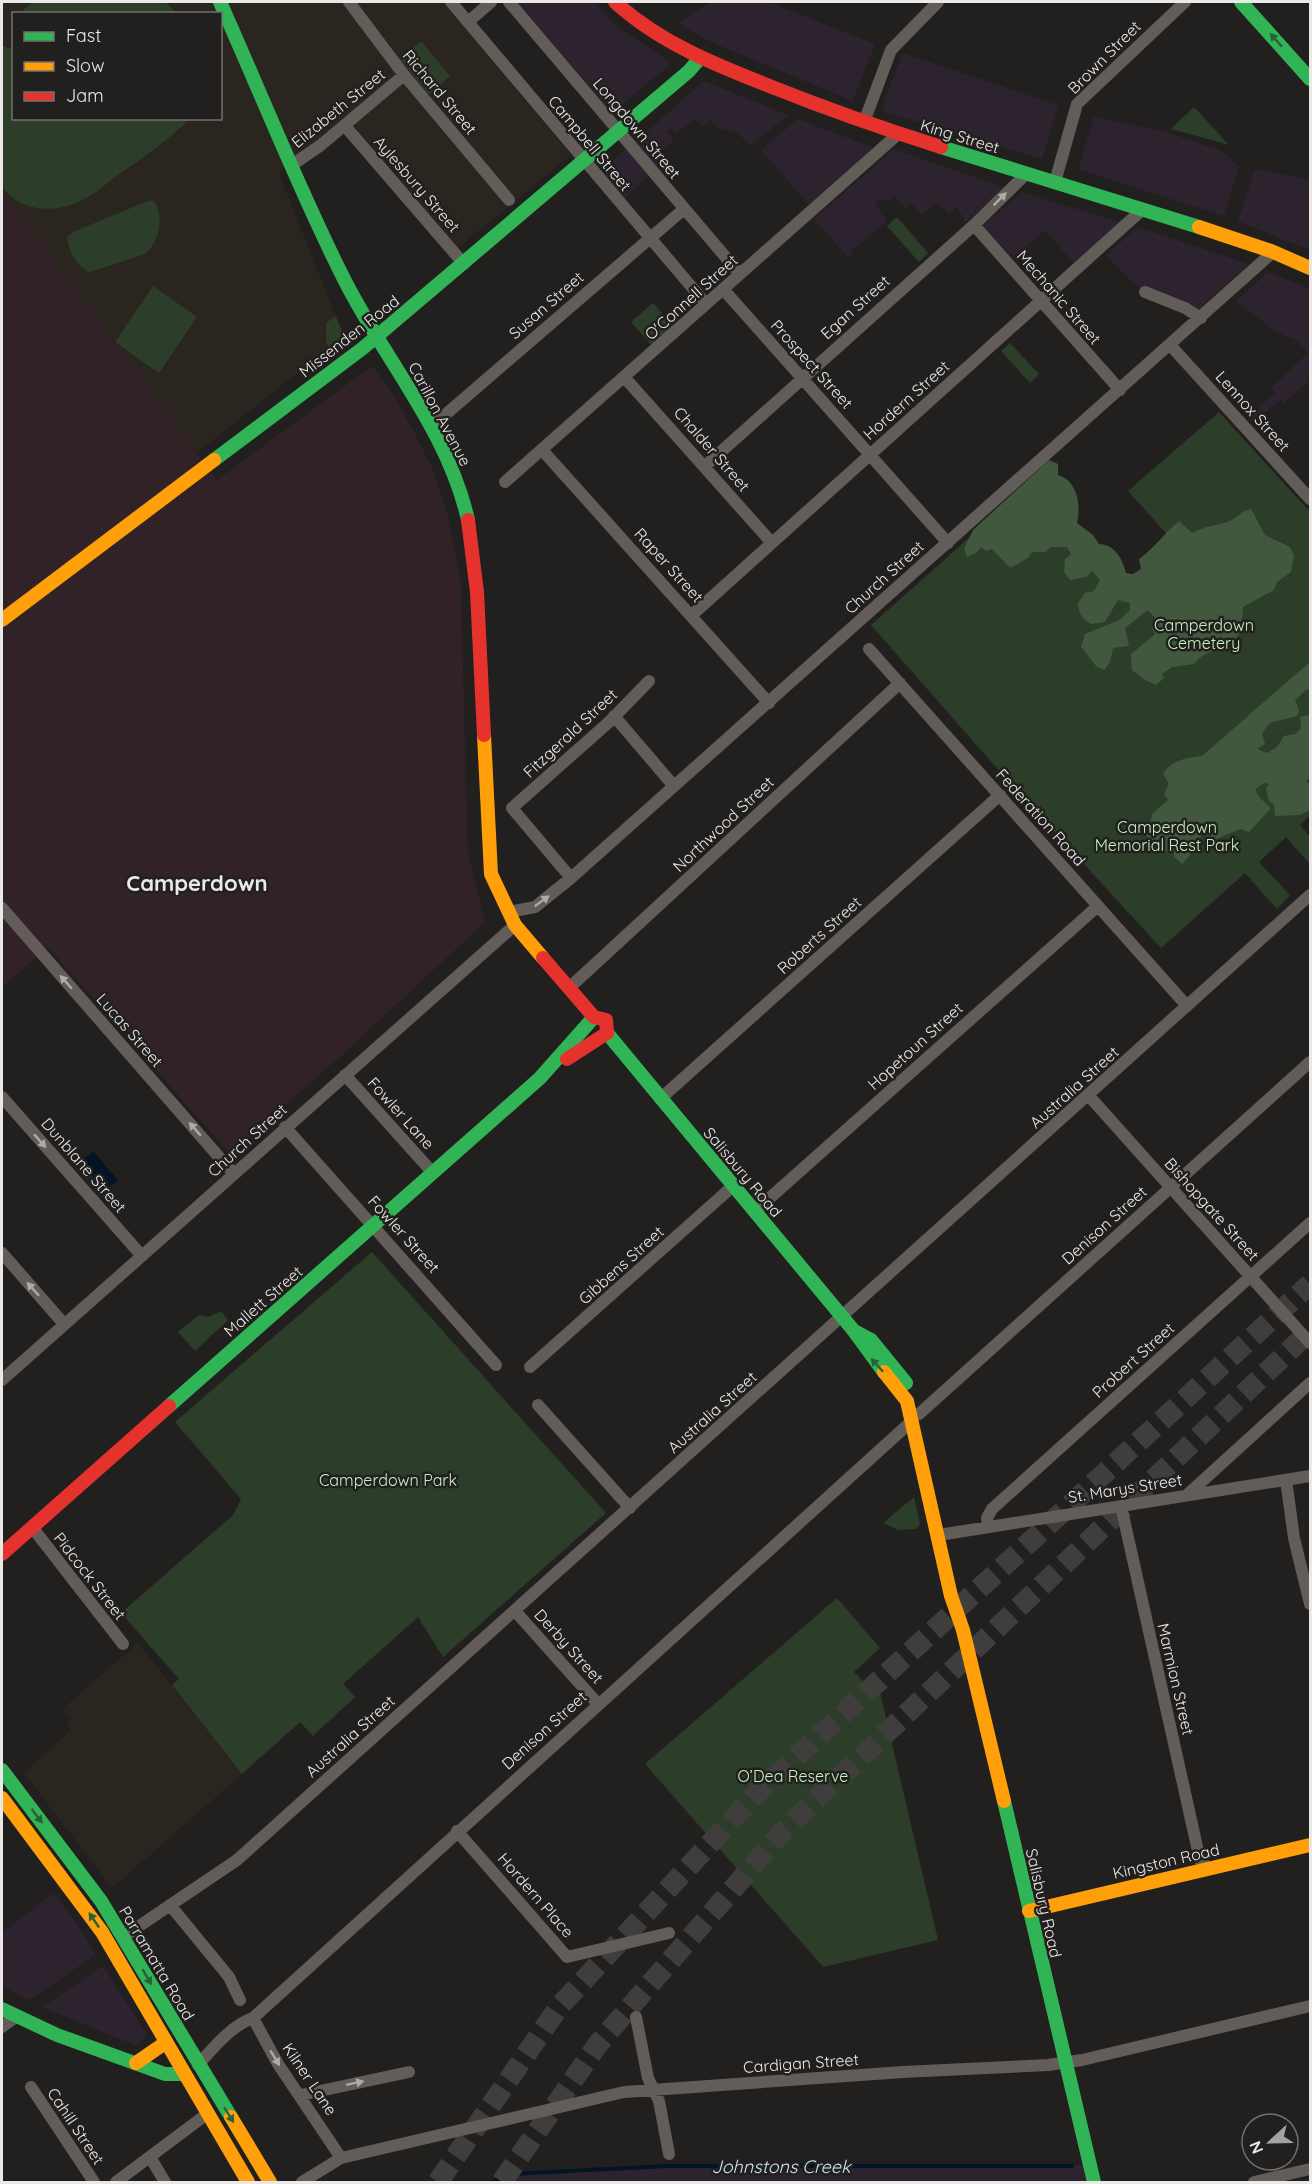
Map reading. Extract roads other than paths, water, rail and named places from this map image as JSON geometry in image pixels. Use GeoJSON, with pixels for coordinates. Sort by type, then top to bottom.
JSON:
{"type":"FeatureCollection","features":[{"type":"Feature","properties":{"kind":"main road","name":"Carillon Avenue"},"geometry":{"type":"LineString","coordinates":[[220,2],[343,278],[431,427],[463,498],[472,539],[485,730],[489,863],[491,874],[508,912]]}},
{"type":"Feature","properties":{"kind":"main road","name":"King Street"},"geometry":{"type":"LineString","coordinates":[[615,2],[635,19],[700,58],[801,100],[897,135],[1027,173],[1273,252],[1311,268]]}},
{"type":"Feature","properties":{"kind":"main road"},"geometry":{"type":"LineString","coordinates":[[1241,2],[1311,79]]}},
{"type":"Feature","properties":{"kind":"main road","name":"Missenden Road"},"geometry":{"type":"LineString","coordinates":[[2,620],[377,336],[584,162],[689,71],[700,58]]}},
{"type":"Feature","properties":{"kind":"main road"},"geometry":{"type":"LineString","coordinates":[[508,912],[515,925],[569,988],[591,1021]]}},
{"type":"Feature","properties":{"kind":"main road","name":"Salisbury Road"},"geometry":{"type":"LineString","coordinates":[[591,1021],[601,1016],[607,1020],[609,1027],[604,1035],[854,1331],[862,1348],[898,1386],[916,1417],[962,1608],[963,1630]]}},
{"type":"Feature","properties":{"kind":"main road","name":"Mallett Street"},"geometry":{"type":"LineString","coordinates":[[2,1554],[546,1073],[591,1021]]}},
{"type":"Feature","properties":{"kind":"main road","name":"Mallett Street"},"geometry":{"type":"LineString","coordinates":[[546,1073],[604,1035]]}},
{"type":"Feature","properties":{"kind":"main road","name":"Salisbury Road"},"geometry":{"type":"LineString","coordinates":[[916,1417],[951,1596],[963,1630],[1094,2182]]}},
{"type":"Feature","properties":{"kind":"main road","name":"Parramatta Road"},"geometry":{"type":"LineString","coordinates":[[2,1770],[94,1892],[270,2182]]}},
{"type":"Feature","properties":{"kind":"main road","name":"Parramatta Road"},"geometry":{"type":"LineString","coordinates":[[2,1798],[90,1914],[182,2074],[248,2182]]}},
{"type":"Feature","properties":{"kind":"main road","name":"Kingston Road"},"geometry":{"type":"LineString","coordinates":[[1029,1911],[1201,1866],[1311,1845]]}},
{"type":"Feature","properties":{"kind":"main road"},"geometry":{"type":"LineString","coordinates":[[2,2009],[57,2035],[168,2074],[182,2074],[198,2065]]}},
{"type":"Feature","properties":{"kind":"main road"},"geometry":{"type":"LineString","coordinates":[[136,2063],[165,2043]]}},
{"type":"Feature","properties":{"kind":"street","name":"Richard Street"},"geometry":{"type":"LineString","coordinates":[[349,2],[404,75],[509,200]]}},
{"type":"Feature","properties":{"kind":"street","name":"Campbell Street"},"geometry":{"type":"LineString","coordinates":[[451,2],[706,304]]}},
{"type":"Feature","properties":{"kind":"street"},"geometry":{"type":"LineString","coordinates":[[468,22],[492,2]]}},
{"type":"Feature","properties":{"kind":"street","name":"Longdown Street"},"geometry":{"type":"LineString","coordinates":[[509,2],[740,274]]}},
{"type":"Feature","properties":{"kind":"street"},"geometry":{"type":"LineString","coordinates":[[864,122],[891,50],[938,2]]}},
{"type":"Feature","properties":{"kind":"street","name":"Brown Street"},"geometry":{"type":"LineString","coordinates":[[1055,182],[1077,104],[1185,2]]}},
{"type":"Feature","properties":{"kind":"street","name":"Elizabeth Street"},"geometry":{"type":"LineString","coordinates":[[292,165],[345,126],[404,75]]}},
{"type":"Feature","properties":{"kind":"street","name":"Aylesbury Street"},"geometry":{"type":"LineString","coordinates":[[345,126],[464,264]]}},
{"type":"Feature","properties":{"kind":"street","name":"O'Connell Street"},"geometry":{"type":"LineString","coordinates":[[505,482],[543,451],[897,135]]}},
{"type":"Feature","properties":{"kind":"street","name":"Egan Street"},"geometry":{"type":"LineString","coordinates":[[705,466],[974,225],[1027,173]]}},
{"type":"Feature","properties":{"kind":"street","name":"Susan Street"},"geometry":{"type":"LineString","coordinates":[[431,427],[684,209]]}},
{"type":"Feature","properties":{"kind":"street","name":"Hordern Street"},"geometry":{"type":"LineString","coordinates":[[692,615],[1143,210]]}},
{"type":"Feature","properties":{"kind":"street","name":"Mechanic Street"},"geometry":{"type":"LineString","coordinates":[[974,225],[1120,390]]}},
{"type":"Feature","properties":{"kind":"street","name":"Church Street"},"geometry":{"type":"LineString","coordinates":[[508,912],[535,907],[571,878],[673,785],[769,703],[1171,346],[1273,252]]}},
{"type":"Feature","properties":{"kind":"street","name":"Prospect Street"},"geometry":{"type":"LineString","coordinates":[[723,289],[948,543]]}},
{"type":"Feature","properties":{"kind":"street"},"geometry":{"type":"LineString","coordinates":[[1145,291],[1185,308],[1201,318]]}},
{"type":"Feature","properties":{"kind":"street","name":"Lennox Street"},"geometry":{"type":"LineString","coordinates":[[1171,346],[1311,499]]}},
{"type":"Feature","properties":{"kind":"street","name":"Chalder Street"},"geometry":{"type":"LineString","coordinates":[[625,378],[772,543]]}},
{"type":"Feature","properties":{"kind":"street","name":"Raper Street"},"geometry":{"type":"LineString","coordinates":[[543,451],[769,703]]}},
{"type":"Feature","properties":{"kind":"street","name":"Federation Road"},"geometry":{"type":"LineString","coordinates":[[869,649],[1187,1006]]}},
{"type":"Feature","properties":{"kind":"street","name":"Fitzgerald Street"},"geometry":{"type":"LineString","coordinates":[[571,878],[512,808],[614,716],[649,681]]}},
{"type":"Feature","properties":{"kind":"street","name":"Northwood Street"},"geometry":{"type":"LineString","coordinates":[[569,988],[900,683]]}},
{"type":"Feature","properties":{"kind":"street"},"geometry":{"type":"LineString","coordinates":[[614,716],[673,785]]}},
{"type":"Feature","properties":{"kind":"street","name":"Roberts Street"},"geometry":{"type":"LineString","coordinates":[[660,1099],[1000,795]]}},
{"type":"Feature","properties":{"kind":"street","name":"Australia Street"},"geometry":{"type":"LineString","coordinates":[[123,1937],[237,1860],[1311,895]]}},
{"type":"Feature","properties":{"kind":"street","name":"Hopetoun Street"},"geometry":{"type":"LineString","coordinates":[[754,1212],[1098,906]]}},
{"type":"Feature","properties":{"kind":"street","name":"Lucas Street"},"geometry":{"type":"LineString","coordinates":[[2,908],[233,1173]]}},
{"type":"Feature","properties":{"kind":"street","name":"Church Street"},"geometry":{"type":"LineString","coordinates":[[2,1380],[515,925]]}},
{"type":"Feature","properties":{"kind":"street","name":"Denison Street"},"geometry":{"type":"LineString","coordinates":[[198,2065],[244,2021],[254,2018],[457,1831],[1311,1062]]}},
{"type":"Feature","properties":{"kind":"street","name":"Fowler Lane"},"geometry":{"type":"LineString","coordinates":[[345,1075],[433,1173]]}},
{"type":"Feature","properties":{"kind":"street","name":"Bishopgate Street"},"geometry":{"type":"LineString","coordinates":[[1089,1096],[1311,1343]]}},
{"type":"Feature","properties":{"kind":"street","name":"Dunblane Street"},"geometry":{"type":"LineString","coordinates":[[2,1097],[142,1256]]}},
{"type":"Feature","properties":{"kind":"street","name":"Fowler Street"},"geometry":{"type":"LineString","coordinates":[[285,1127],[496,1365]]}},
{"type":"Feature","properties":{"kind":"street","name":"Gibbens Street"},"geometry":{"type":"LineString","coordinates":[[530,1367],[733,1186]]}},
{"type":"Feature","properties":{"kind":"street","name":"Probert Street"},"geometry":{"type":"LineString","coordinates":[[988,1527],[987,1518],[992,1509],[1311,1223]]}},
{"type":"Feature","properties":{"kind":"street"},"geometry":{"type":"LineString","coordinates":[[2,1253],[64,1324]]}},
{"type":"Feature","properties":{"kind":"street"},"geometry":{"type":"LineString","coordinates":[[1187,1495],[1311,1383]]}},
{"type":"Feature","properties":{"kind":"street"},"geometry":{"type":"LineString","coordinates":[[538,1405],[630,1508]]}},
{"type":"Feature","properties":{"kind":"street","name":"St. Marys Street"},"geometry":{"type":"LineString","coordinates":[[945,1534],[1311,1476]]}},
{"type":"Feature","properties":{"kind":"street"},"geometry":{"type":"LineString","coordinates":[[1286,1480],[1294,1538],[1311,1604]]}},
{"type":"Feature","properties":{"kind":"street","name":"Marmion Street"},"geometry":{"type":"LineString","coordinates":[[1121,1506],[1201,1866]]}},
{"type":"Feature","properties":{"kind":"street","name":"Pidcock Street"},"geometry":{"type":"LineString","coordinates":[[32,1527],[123,1644]]}},
{"type":"Feature","properties":{"kind":"street","name":"Derby Street"},"geometry":{"type":"LineString","coordinates":[[514,1611],[598,1704]]}},
{"type":"Feature","properties":{"kind":"street","name":"Hordern Place"},"geometry":{"type":"LineString","coordinates":[[457,1831],[567,1957],[669,1933]]}},
{"type":"Feature","properties":{"kind":"street"},"geometry":{"type":"LineString","coordinates":[[170,1905],[229,1977],[240,2000]]}},
{"type":"Feature","properties":{"kind":"street","name":"Cardigan Street"},"geometry":{"type":"LineString","coordinates":[[302,2182],[341,2158],[624,2092],[1064,2063],[1311,2006]]}},
{"type":"Feature","properties":{"kind":"street"},"geometry":{"type":"LineString","coordinates":[[2,2027],[17,2016]]}},
{"type":"Feature","properties":{"kind":"street","name":"Kilner Lane"},"geometry":{"type":"LineString","coordinates":[[254,2018],[278,2064],[301,2095],[341,2158]]}},
{"type":"Feature","properties":{"kind":"street"},"geometry":{"type":"LineString","coordinates":[[636,2018],[648,2078],[659,2100],[669,2154]]}},
{"type":"Feature","properties":{"kind":"street"},"geometry":{"type":"LineString","coordinates":[[301,2095],[409,2072]]}},
{"type":"Feature","properties":{"kind":"street","name":"Cahill Street"},"geometry":{"type":"LineString","coordinates":[[31,2087],[94,2182]]}},
{"type":"Feature","properties":{"kind":"street"},"geometry":{"type":"LineString","coordinates":[[116,2182],[207,2114]]}},
{"type":"Feature","properties":{"kind":"street"},"geometry":{"type":"LineString","coordinates":[[150,2157],[165,2182]]}},
{"type":"Feature","properties":{"kind":"street"},"geometry":{"type":"LineString","coordinates":[[1254,2182],[1311,2169]]}},
{"type":"Feature","properties":{"kind":"water"},"geometry":{"type":"Polygon","coordinates":[[[93,1151],[118,1180],[105,1191],[80,1162],[93,1151]]]}},
{"type":"Feature","properties":{"kind":"waterway","name":"Johnstons Creek"},"geometry":{"type":"LineString","coordinates":[[492,2182],[510,2174],[667,2166],[1072,2166]]}},
{"type":"Feature","properties":{"kind":"tunnel"},"geometry":{"type":"LineString","coordinates":[[438,2182],[558,2008],[756,1794],[1310,1284]]}},
{"type":"Feature","properties":{"kind":"tunnel"},"geometry":{"type":"LineString","coordinates":[[502,2182],[598,2044],[784,1830],[1310,1331]]}},
{"type":"Feature","properties":{"kind":"district","name":"Camperdown"},"geometry":{"type":"Point","coordinates":[197,883]}},
{"type":"Feature","properties":{"kind":"park label","name":"Camperdown Cemetery"},"geometry":{"type":"Point","coordinates":[1204,634]}},
{"type":"Feature","properties":{"kind":"park label","name":"Camperdown Memorial Rest Park"},"geometry":{"type":"Point","coordinates":[1167,836]}},
{"type":"Feature","properties":{"kind":"park label","name":"Camperdown Park"},"geometry":{"type":"Point","coordinates":[388,1480]}},
{"type":"Feature","properties":{"kind":"park label","name":"O’Dea Reserve"},"geometry":{"type":"Point","coordinates":[793,1776]}}]}
